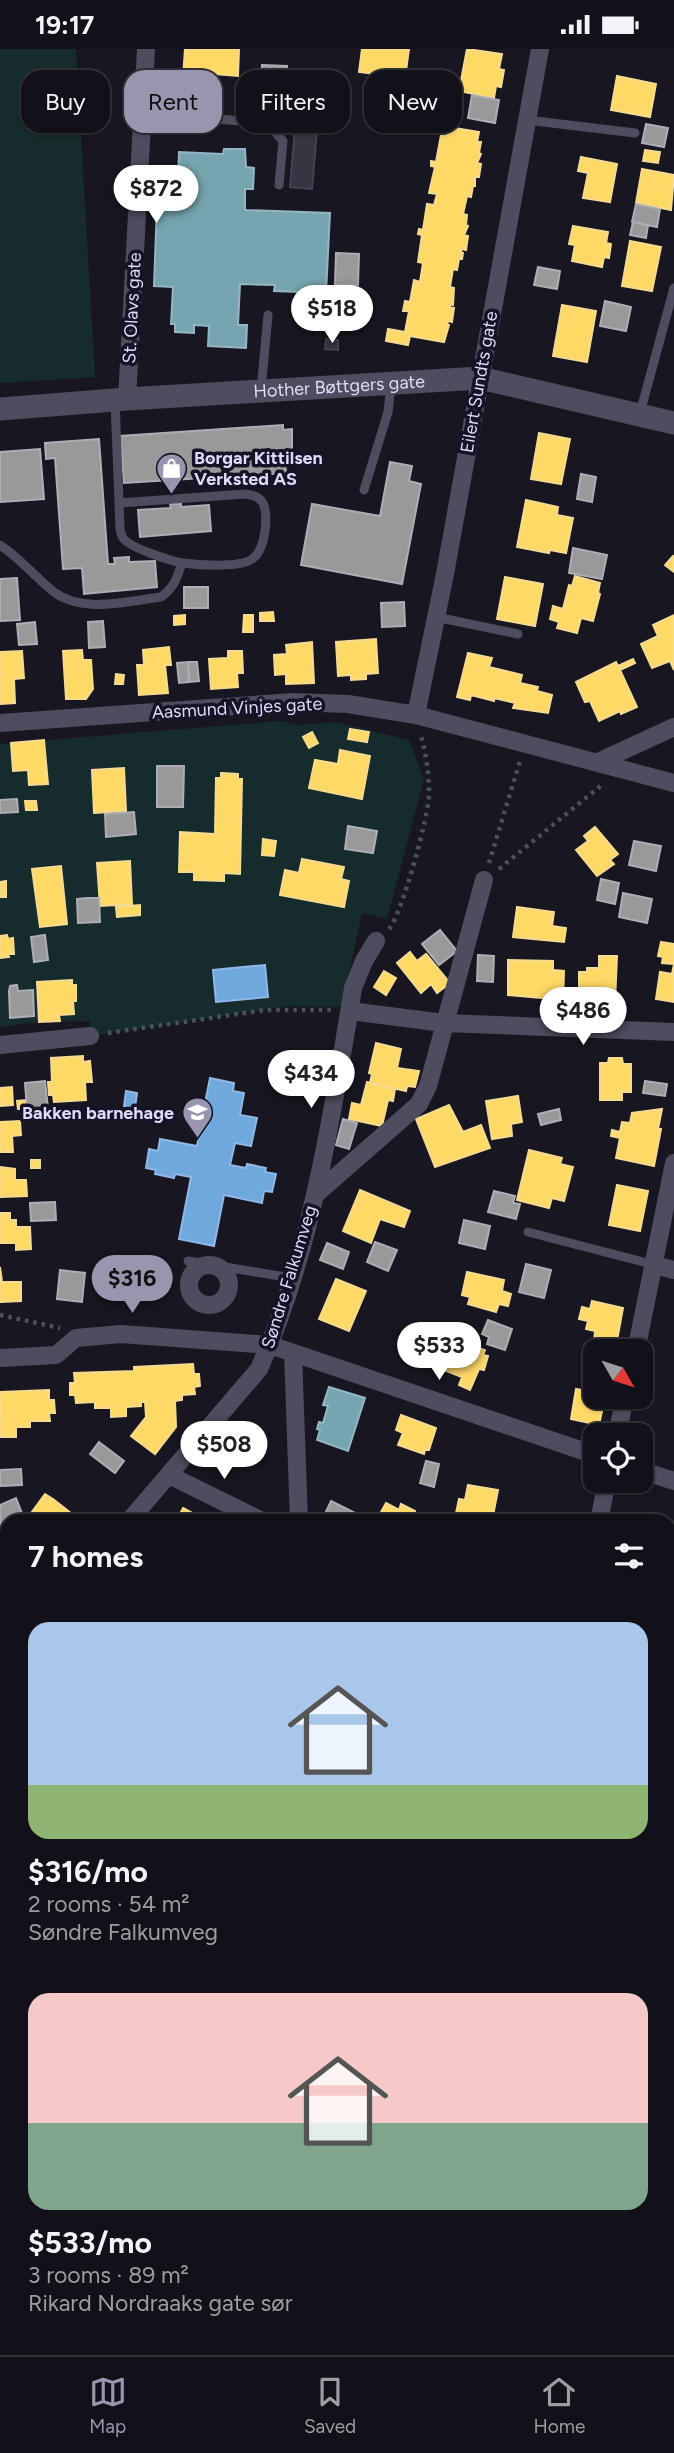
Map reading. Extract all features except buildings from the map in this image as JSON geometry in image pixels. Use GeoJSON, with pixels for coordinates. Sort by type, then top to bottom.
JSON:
{"type":"FeatureCollection","features":[{"type":"Feature","properties":{"kind":"street","name":"St. Olavs gate"},"geometry":{"type":"LineString","coordinates":[[145,70],[146,49]]}},
{"type":"Feature","properties":{"kind":"street","name":"Eilert Sundts gate"},"geometry":{"type":"LineString","coordinates":[[416,715],[540,49]]}},
{"type":"Feature","properties":{"kind":"street","name":"St. Olavs gate"},"geometry":{"type":"LineString","coordinates":[[121,399],[141,133]]}},
{"type":"Feature","properties":{"kind":"street","name":"Hother Bøttgers gate"},"geometry":{"type":"LineString","coordinates":[[0,409],[121,399],[480,378],[674,423]]}},
{"type":"Feature","properties":{"kind":"street","name":"Aasmund Vinjes gate"},"geometry":{"type":"LineString","coordinates":[[0,723],[293,702],[348,704],[416,715],[674,783]]}},
{"type":"Feature","properties":{"kind":"street"},"geometry":{"type":"LineString","coordinates":[[598,762],[674,727]]}},
{"type":"Feature","properties":{"kind":"street","name":"Søndre Falkumveg"},"geometry":{"type":"LineString","coordinates":[[315,1195],[419,1104],[428,1086],[484,880]]}},
{"type":"Feature","properties":{"kind":"street","name":"Søndre Falkumveg"},"geometry":{"type":"LineString","coordinates":[[135,1514],[259,1369],[270,1345],[315,1195],[354,988],[364,961],[376,941]]}},
{"type":"Feature","properties":{"kind":"street"},"geometry":{"type":"LineString","coordinates":[[350,1011],[444,1023],[674,1032]]}},
{"type":"Feature","properties":{"kind":"street"},"geometry":{"type":"LineString","coordinates":[[0,1045],[90,1035]]}},
{"type":"Feature","properties":{"kind":"street"},"geometry":{"type":"LineString","coordinates":[[639,1339],[674,1163]]}},
{"type":"Feature","properties":{"kind":"street"},"geometry":{"type":"LineString","coordinates":[[654,1265],[674,1270]]}},
{"type":"Feature","properties":{"kind":"street"},"geometry":{"type":"LineString","coordinates":[[0,1358],[56,1355],[75,1338],[121,1334],[270,1345],[583,1451]]}},
{"type":"Feature","properties":{"kind":"street"},"geometry":{"type":"LineString","coordinates":[[293,1353],[299,1514]]}},
{"type":"Feature","properties":{"kind":"street"},"geometry":{"type":"LineString","coordinates":[[653,1474],[674,1481]]}},
{"type":"Feature","properties":{"kind":"street"},"geometry":{"type":"LineString","coordinates":[[169,1475],[248,1514]]}},
{"type":"Feature","properties":{"kind":"street"},"geometry":{"type":"LineString","coordinates":[[600,1514],[605,1493]]}},
{"type":"Feature","properties":{"kind":"lane"},"geometry":{"type":"LineString","coordinates":[[222,119],[267,123],[283,141],[278,185]]}},
{"type":"Feature","properties":{"kind":"lane"},"geometry":{"type":"LineString","coordinates":[[527,120],[635,133]]}},
{"type":"Feature","properties":{"kind":"lane"},"geometry":{"type":"LineString","coordinates":[[639,414],[674,288]]}},
{"type":"Feature","properties":{"kind":"lane"},"geometry":{"type":"LineString","coordinates":[[261,392],[268,315]]}},
{"type":"Feature","properties":{"kind":"lane"},"geometry":{"type":"LineString","coordinates":[[365,490],[388,412],[391,385]]}},
{"type":"Feature","properties":{"kind":"lane"},"geometry":{"type":"LineString","coordinates":[[119,503],[255,495],[263,502],[266,521],[261,548],[254,559],[240,565],[182,563],[132,545],[123,538],[119,503],[121,399]]}},
{"type":"Feature","properties":{"kind":"lane"},"geometry":{"type":"LineString","coordinates":[[0,545],[56,593],[72,603],[88,605],[161,597],[171,590],[176,582],[182,563]]}},
{"type":"Feature","properties":{"kind":"lane"},"geometry":{"type":"LineString","coordinates":[[436,617],[518,634]]}},
{"type":"Feature","properties":{"kind":"lane"},"geometry":{"type":"LineString","coordinates":[[528,1232],[654,1265]]}},
{"type":"Feature","properties":{"kind":"lane"},"geometry":{"type":"LineString","coordinates":[[188,1261],[292,1278]]}},
{"type":"Feature","properties":{"kind":"path"},"geometry":{"type":"LineString","coordinates":[[376,941],[392,926],[403,904],[429,797],[426,757],[416,715]]}},
{"type":"Feature","properties":{"kind":"path"},"geometry":{"type":"LineString","coordinates":[[484,880],[525,743]]}},
{"type":"Feature","properties":{"kind":"path"},"geometry":{"type":"LineString","coordinates":[[484,880],[622,768]]}},
{"type":"Feature","properties":{"kind":"path"},"geometry":{"type":"LineString","coordinates":[[90,1035],[265,1010],[350,1011]]}},
{"type":"Feature","properties":{"kind":"path"},"geometry":{"type":"LineString","coordinates":[[0,1315],[66,1330],[75,1338]]}},
{"type":"Feature","properties":{"kind":"green space"},"geometry":{"type":"Polygon","coordinates":[[[0,49],[76,49],[77,70],[21,70],[21,133],[81,133],[95,377],[0,383],[0,49]]]}},
{"type":"Feature","properties":{"kind":"green space"},"geometry":{"type":"Polygon","coordinates":[[[281,721],[299,725],[336,722],[409,740],[424,779],[387,919],[362,913],[342,1007],[288,1006],[90,1036],[90,1021],[39,1022],[0,1027],[0,744],[281,721]]]}},
{"type":"Feature","properties":{"kind":"place","name":"Borgar Kittilsen Verksted AS"},"geometry":{"type":"Point","coordinates":[171,495]}},
{"type":"Feature","properties":{"kind":"place","name":"Bakken barnehage"},"geometry":{"type":"Point","coordinates":[197,1140]}}]}
